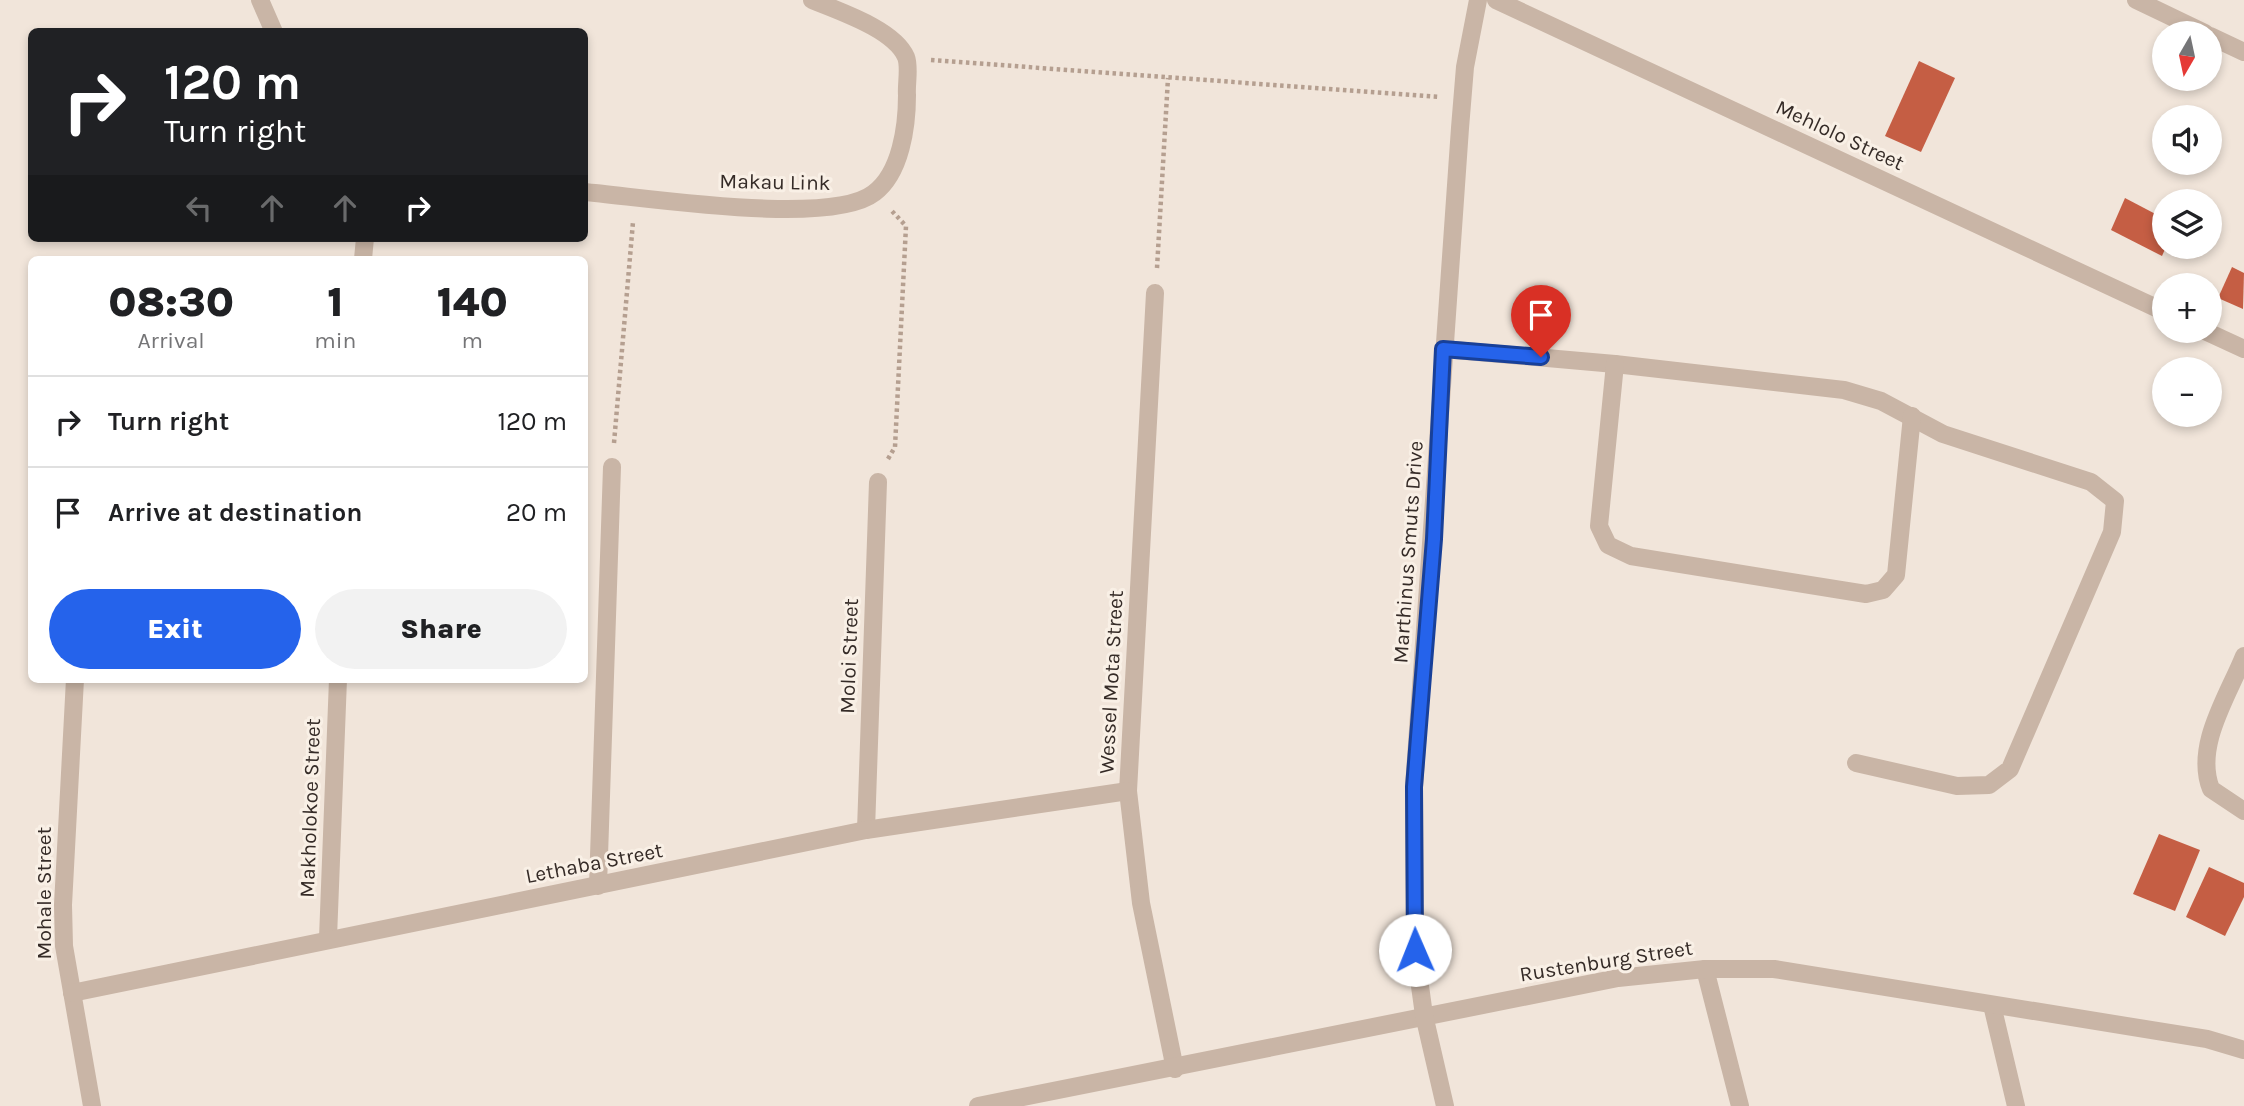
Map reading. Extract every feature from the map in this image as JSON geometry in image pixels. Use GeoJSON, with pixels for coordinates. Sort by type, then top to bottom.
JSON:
{"type":"FeatureCollection","features":[{"type":"Feature","properties":{"kind":"street"},"geometry":{"type":"LineString","coordinates":[[260,0],[272,28]]}},
{"type":"Feature","properties":{"kind":"street"},"geometry":{"type":"LineString","coordinates":[[812,0],[860,20],[889,38],[906,58],[907,108],[899,150],[888,179],[874,193]]}},
{"type":"Feature","properties":{"kind":"street","name":"Marthinus Smuts Drive"},"geometry":{"type":"LineString","coordinates":[[1445,1106],[1424,1015],[1415,950],[1414,787],[1434,539],[1443,349],[1463,99],[1478,0]]}},
{"type":"Feature","properties":{"kind":"street","name":"Mehlolo Street"},"geometry":{"type":"LineString","coordinates":[[1496,0],[2152,306]]}},
{"type":"Feature","properties":{"kind":"street"},"geometry":{"type":"LineString","coordinates":[[2136,0],[2180,21]]}},
{"type":"Feature","properties":{"kind":"street"},"geometry":{"type":"LineString","coordinates":[[2222,42],[2244,52]]}},
{"type":"Feature","properties":{"kind":"street","name":"Makau Link"},"geometry":{"type":"LineString","coordinates":[[588,192],[820,209],[855,204],[874,193]]}},
{"type":"Feature","properties":{"kind":"street","name":"Wessel Mota Street"},"geometry":{"type":"LineString","coordinates":[[1155,293],[1128,791],[1141,903],[1175,1069]]}},
{"type":"Feature","properties":{"kind":"street"},"geometry":{"type":"LineString","coordinates":[[2222,339],[2244,349]]}},
{"type":"Feature","properties":{"kind":"street"},"geometry":{"type":"LineString","coordinates":[[1443,349],[1615,364],[1844,390],[1881,401],[1944,433],[2091,482],[2115,501],[2112,532],[2010,769],[1989,785],[1957,786],[1856,763]]}},
{"type":"Feature","properties":{"kind":"street"},"geometry":{"type":"LineString","coordinates":[[1615,364],[1599,526],[1608,545],[1631,556],[1866,594],[1882,590],[1896,575],[1912,416]]}},
{"type":"Feature","properties":{"kind":"street"},"geometry":{"type":"LineString","coordinates":[[598,886],[612,467]]}},
{"type":"Feature","properties":{"kind":"street","name":"Moloi Street"},"geometry":{"type":"LineString","coordinates":[[866,831],[877,482]]}},
{"type":"Feature","properties":{"kind":"street"},"geometry":{"type":"LineString","coordinates":[[2244,656],[2206,747],[2206,776],[2211,789],[2222,799],[2244,811]]}},
{"type":"Feature","properties":{"kind":"street","name":"Mohale Street"},"geometry":{"type":"LineString","coordinates":[[75,683],[63,905],[64,946],[92,1106]]}},
{"type":"Feature","properties":{"kind":"street","name":"Makholokoe Street"},"geometry":{"type":"LineString","coordinates":[[328,938],[338,683]]}},
{"type":"Feature","properties":{"kind":"street","name":"Lethaba Street"},"geometry":{"type":"LineString","coordinates":[[72,993],[328,938],[866,831],[1128,791]]}},
{"type":"Feature","properties":{"kind":"street"},"geometry":{"type":"LineString","coordinates":[[1705,968],[1740,1106]]}},
{"type":"Feature","properties":{"kind":"street","name":"Rustenburg Street"},"geometry":{"type":"LineString","coordinates":[[978,1106],[1175,1069],[1424,1015],[1618,978],[1705,968],[1774,969],[2207,1040],[2244,1050]]}},
{"type":"Feature","properties":{"kind":"street"},"geometry":{"type":"LineString","coordinates":[[1992,1005],[2016,1106]]}},
{"type":"Feature","properties":{"kind":"path"},"geometry":{"type":"LineString","coordinates":[[906,58],[1463,99]]}},
{"type":"Feature","properties":{"kind":"path"},"geometry":{"type":"LineString","coordinates":[[1155,293],[1168,77]]}},
{"type":"Feature","properties":{"kind":"path"},"geometry":{"type":"LineString","coordinates":[[874,193],[906,226],[895,447],[877,482]]}},
{"type":"Feature","properties":{"kind":"path"},"geometry":{"type":"LineString","coordinates":[[612,467],[635,197]]}},
{"type":"Feature","properties":{"kind":"building"},"geometry":{"type":"Polygon","coordinates":[[[1919,61],[1955,78],[1921,152],[1885,136],[1919,61]]]}},
{"type":"Feature","properties":{"kind":"building"},"geometry":{"type":"Polygon","coordinates":[[[2125,198],[2152,212],[2152,251],[2111,230],[2125,198]]]}},
{"type":"Feature","properties":{"kind":"building"},"geometry":{"type":"Polygon","coordinates":[[[2232,267],[2244,273],[2243,309],[2222,300],[2222,289],[2232,267]]]}},
{"type":"Feature","properties":{"kind":"building"},"geometry":{"type":"Polygon","coordinates":[[[2159,834],[2200,850],[2175,911],[2133,894],[2159,834]]]}},
{"type":"Feature","properties":{"kind":"building"},"geometry":{"type":"Polygon","coordinates":[[[2209,867],[2244,883],[2244,897],[2225,936],[2186,917],[2209,867]]]}},
{"type":"Feature","properties":{"kind":"route"},"geometry":{"type":"LineString","coordinates":[[1415,950],[1414,787],[1434,539],[1443,349],[1541,357]]}}]}
